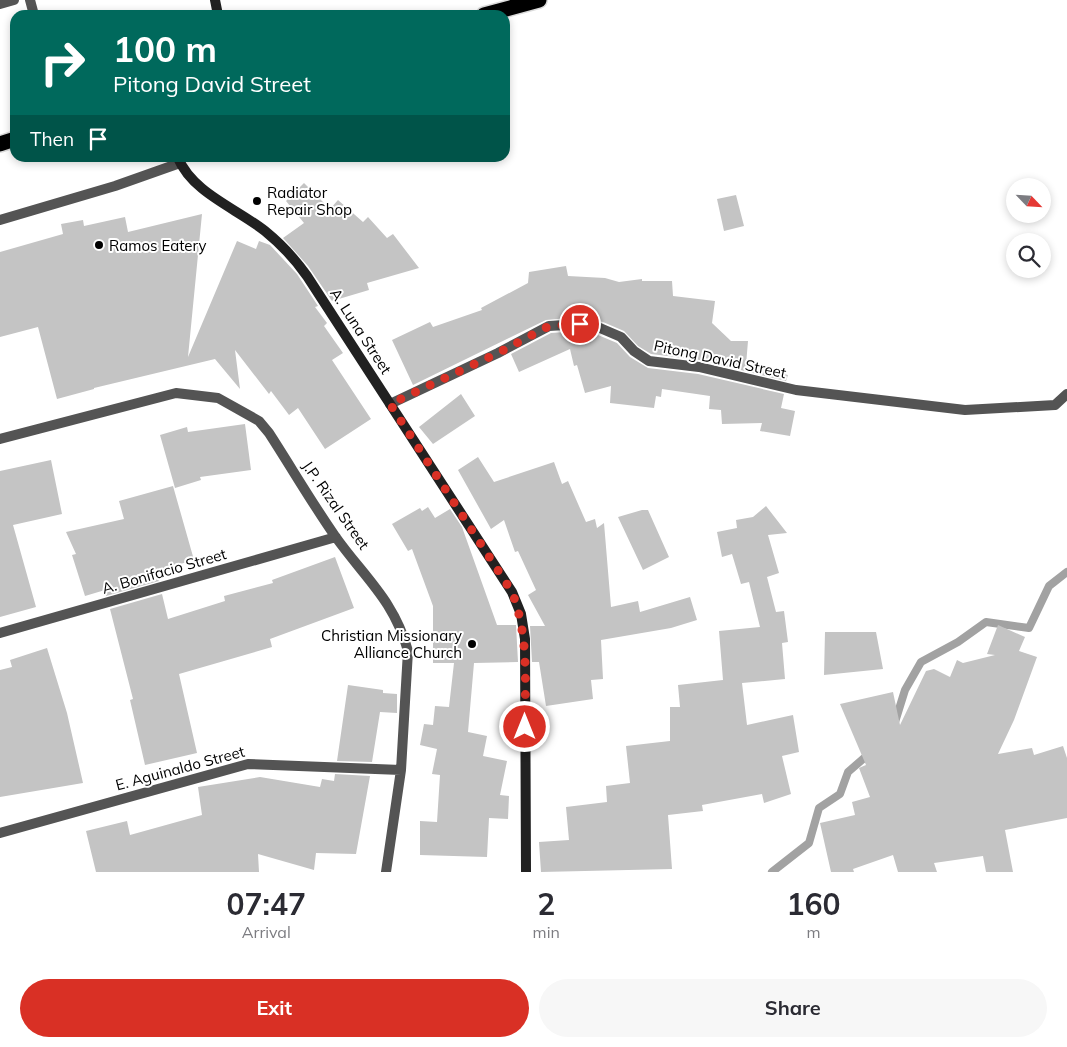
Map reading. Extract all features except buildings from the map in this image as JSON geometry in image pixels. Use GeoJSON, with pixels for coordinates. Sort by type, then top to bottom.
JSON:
{"type":"FeatureCollection","features":[{"type":"Feature","properties":{"kind":"highway"},"geometry":{"type":"LineString","coordinates":[[502,10],[537,0]]}},
{"type":"Feature","properties":{"kind":"street"},"geometry":{"type":"LineString","coordinates":[[0,4],[14,0]]}},
{"type":"Feature","properties":{"kind":"street"},"geometry":{"type":"LineString","coordinates":[[0,220],[115,186],[174,162]]}},
{"type":"Feature","properties":{"kind":"street","name":"A. Luna Street"},"geometry":{"type":"LineString","coordinates":[[180,162],[195,184],[258,226],[291,254],[512,592],[521,614],[525,639],[526,872]]}},
{"type":"Feature","properties":{"kind":"street","name":"Pitong David Street"},"geometry":{"type":"LineString","coordinates":[[390,404],[498,353],[549,326],[580,324],[600,328],[622,337],[634,351],[649,361],[699,367],[796,390],[965,410],[1056,405],[1067,394]]}},
{"type":"Feature","properties":{"kind":"street","name":"J.P. Rizal Street"},"geometry":{"type":"LineString","coordinates":[[0,439],[176,393],[218,398],[259,421],[269,433],[336,537],[382,593],[403,633],[408,651],[401,770],[386,872]]}},
{"type":"Feature","properties":{"kind":"street","name":"A. Bonifacio Street"},"geometry":{"type":"LineString","coordinates":[[0,633],[336,537]]}},
{"type":"Feature","properties":{"kind":"street","name":"E. Aguinaldo Street"},"geometry":{"type":"LineString","coordinates":[[0,833],[248,764],[401,770]]}},
{"type":"Feature","properties":{"kind":"waterway"},"geometry":{"type":"LineString","coordinates":[[895,722],[905,690],[921,662],[958,642],[986,622],[1029,628],[1049,586],[1067,572]]}},
{"type":"Feature","properties":{"kind":"waterway"},"geometry":{"type":"LineString","coordinates":[[772,872],[809,843],[819,808],[840,794],[848,772],[871,752]]}},
{"type":"Feature","properties":{"kind":"place","name":"Radiator Repair Shop"},"geometry":{"type":"Point","coordinates":[257,201]}},
{"type":"Feature","properties":{"kind":"place","name":"Ramos Eatery"},"geometry":{"type":"Point","coordinates":[99,245]}},
{"type":"Feature","properties":{"kind":"place","name":"Christian Missionary Alliance Church"},"geometry":{"type":"Point","coordinates":[472,644]}},
{"type":"Feature","properties":{"kind":"route"},"geometry":{"type":"LineString","coordinates":[[525,727],[525,639],[521,614],[512,592],[390,404],[498,353],[549,326],[580,324]]}}]}
